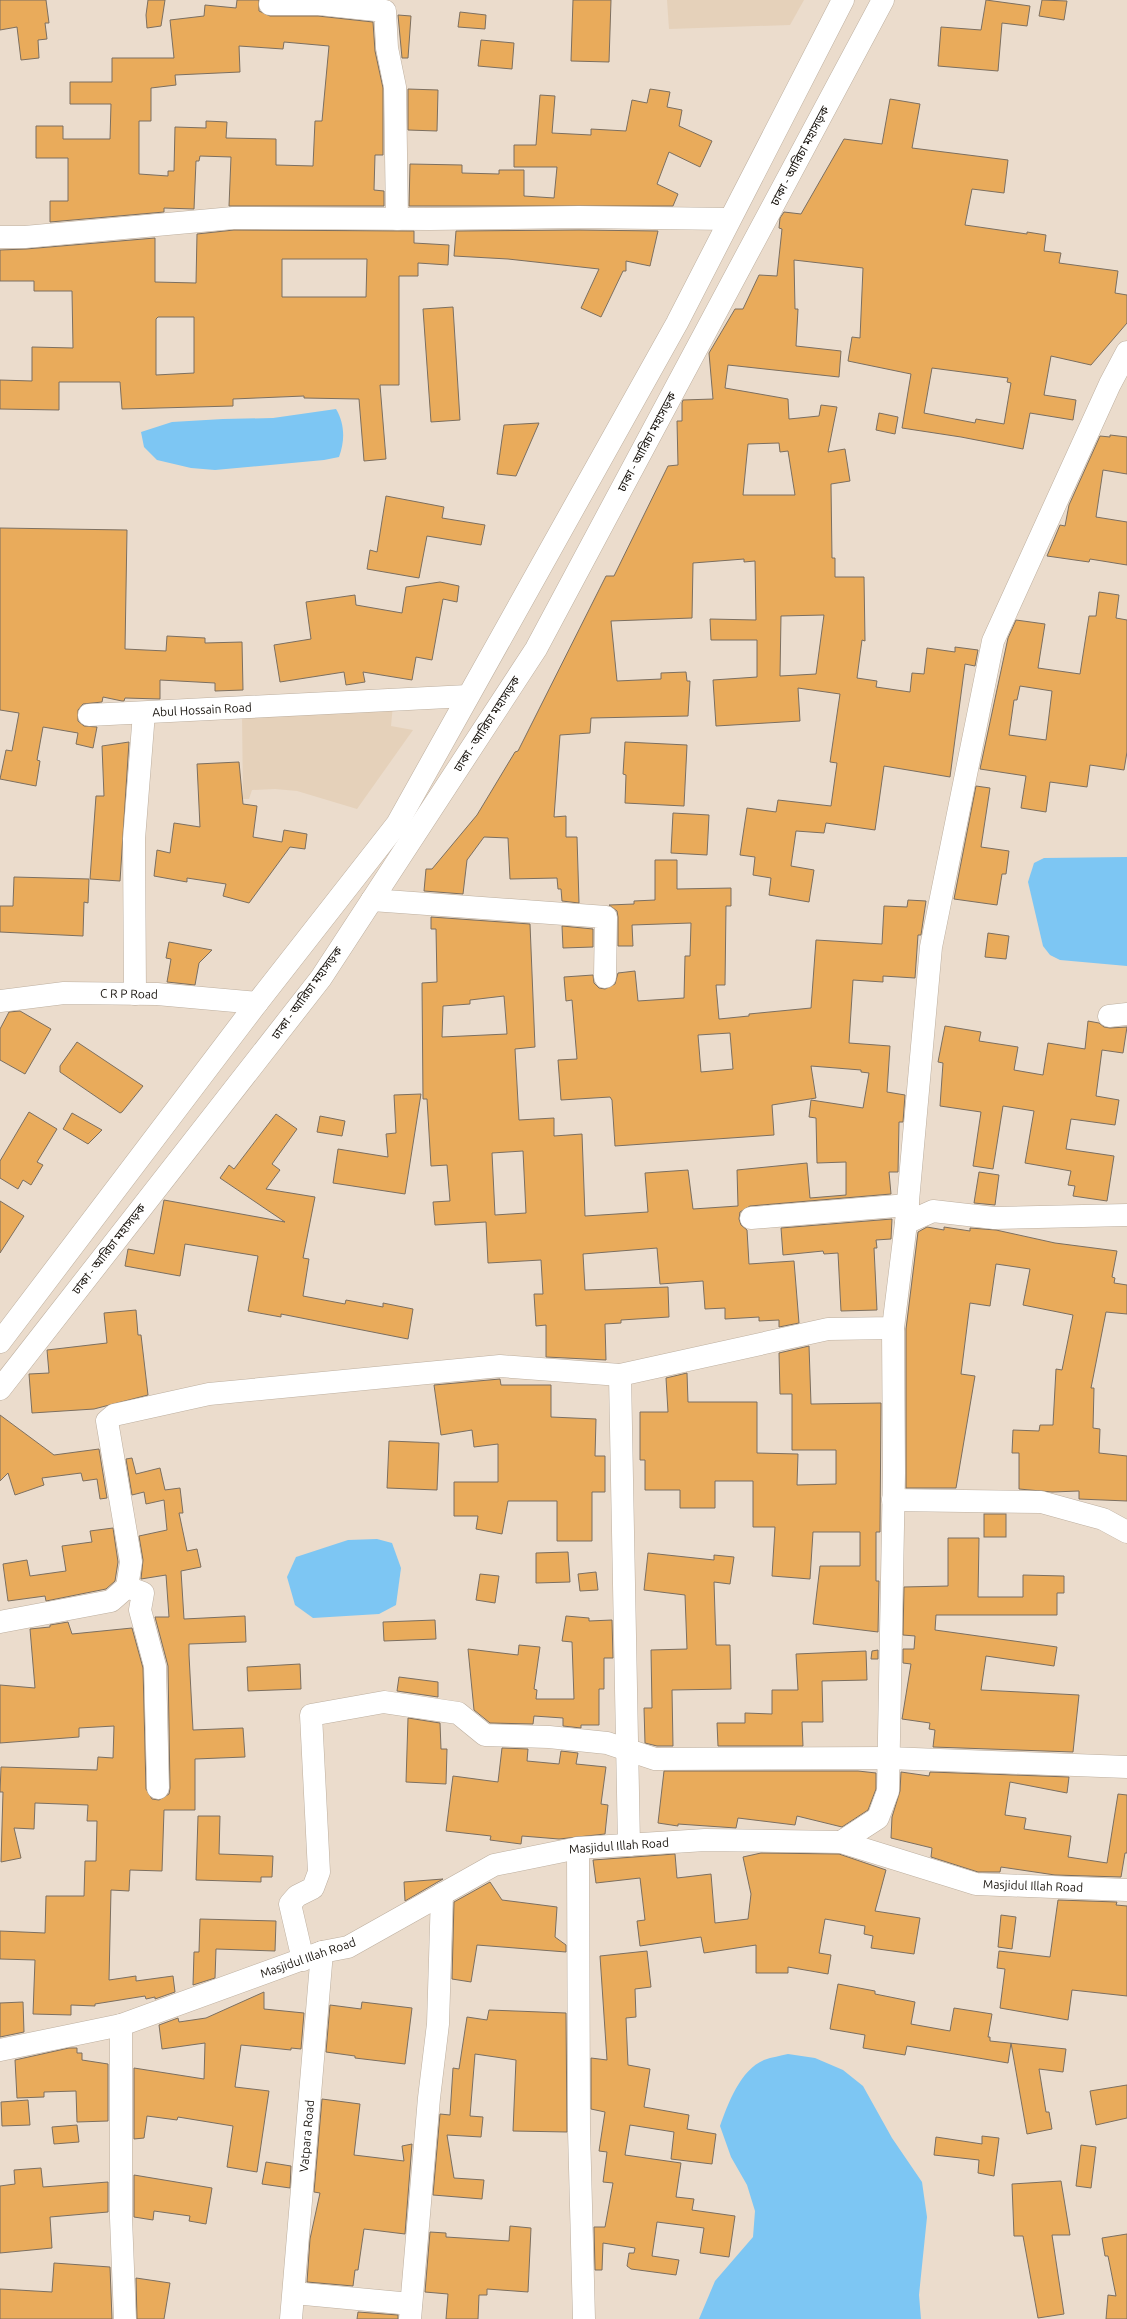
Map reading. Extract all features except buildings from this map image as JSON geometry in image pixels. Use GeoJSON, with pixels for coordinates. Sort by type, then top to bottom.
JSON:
{"type":"FeatureCollection","features":[{"type":"Feature","properties":{"kind":"main road"},"geometry":{"type":"LineString","coordinates":[[0,1342],[257,1003],[397,824],[677,323],[729,219],[843,0]]}},
{"type":"Feature","properties":{"kind":"main road","name":"ঢাকা - আরিচা মহাসড়ক"},"geometry":{"type":"LineString","coordinates":[[0,1389],[321,978],[536,649],[883,0]]}},
{"type":"Feature","properties":{"kind":"main road"},"geometry":{"type":"LineString","coordinates":[[270,4],[319,4],[385,11],[387,48],[395,87],[397,219]]}},
{"type":"Feature","properties":{"kind":"main road"},"geometry":{"type":"LineString","coordinates":[[0,237],[25,237],[233,218],[397,219],[579,217],[729,219]]}},
{"type":"Feature","properties":{"kind":"main road"},"geometry":{"type":"LineString","coordinates":[[841,1842],[878,1818],[888,1791],[893,1500],[893,1328],[907,1214],[931,947],[993,641],[1118,385],[1127,352]]}},
{"type":"Feature","properties":{"kind":"main road","name":"Abul Hossain Road"},"geometry":{"type":"LineString","coordinates":[[135,994],[134,839],[144,713],[468,696]]}},
{"type":"Feature","properties":{"kind":"main road"},"geometry":{"type":"LineString","coordinates":[[89,715],[144,713]]}},
{"type":"Feature","properties":{"kind":"main road"},"geometry":{"type":"LineString","coordinates":[[372,900],[606,917],[605,976]]}},
{"type":"Feature","properties":{"kind":"main road","name":"C R P Road"},"geometry":{"type":"LineString","coordinates":[[0,1001],[64,993],[135,994],[257,1003]]}},
{"type":"Feature","properties":{"kind":"main road"},"geometry":{"type":"LineString","coordinates":[[751,1218],[907,1214],[933,1211],[994,1218],[1127,1215]]}},
{"type":"Feature","properties":{"kind":"main road"},"geometry":{"type":"LineString","coordinates":[[111,1601],[127,1587],[131,1562],[107,1421],[114,1416],[210,1394],[500,1366],[620,1375],[828,1330],[893,1328]]}},
{"type":"Feature","properties":{"kind":"main road"},"geometry":{"type":"LineString","coordinates":[[620,1375],[629,1845]]}},
{"type":"Feature","properties":{"kind":"main road"},"geometry":{"type":"LineString","coordinates":[[893,1500],[1041,1502],[1103,1519],[1127,1532]]}},
{"type":"Feature","properties":{"kind":"main road"},"geometry":{"type":"LineString","coordinates":[[127,1587],[143,1593],[140,1610],[155,1666],[158,1788]]}},
{"type":"Feature","properties":{"kind":"main road"},"geometry":{"type":"LineString","coordinates":[[0,1622],[111,1601],[140,1610]]}},
{"type":"Feature","properties":{"kind":"main road","name":"Vatpara Road"},"geometry":{"type":"LineString","coordinates":[[290,2319],[294,2293],[312,1956],[290,1904],[298,1896],[313,1888],[319,1872],[311,1715],[384,1702],[458,1713],[485,1735],[556,1737],[607,1743],[627,1750]]}},
{"type":"Feature","properties":{"kind":"main road"},"geometry":{"type":"LineString","coordinates":[[627,1750],[655,1759],[888,1758],[1127,1766]]}},
{"type":"Feature","properties":{"kind":"main road","name":"Masjidul Illah Road"},"geometry":{"type":"LineString","coordinates":[[0,2050],[121,2025],[312,1956],[348,1947],[494,1865],[578,1848],[705,1840],[841,1842],[976,1884],[1127,1890]]}},
{"type":"Feature","properties":{"kind":"main road"},"geometry":{"type":"LineString","coordinates":[[578,1848],[579,2130],[584,2319]]}},
{"type":"Feature","properties":{"kind":"main road"},"geometry":{"type":"LineString","coordinates":[[294,2293],[411,2312],[429,2098],[438,2024],[442,1894]]}},
{"type":"Feature","properties":{"kind":"main road"},"geometry":{"type":"LineString","coordinates":[[121,2025],[121,2218],[125,2319]]}},
{"type":"Feature","properties":{"kind":"shaded area"},"geometry":{"type":"Polygon","coordinates":[[[667,0],[804,0],[790,25],[669,29],[667,0]]]}},
{"type":"Feature","properties":{"kind":"shaded area"},"geometry":{"type":"Polygon","coordinates":[[[393,704],[391,726],[413,730],[357,809],[297,791],[275,789],[252,790],[249,799],[243,799],[242,713],[393,704]]]}},
{"type":"Feature","properties":{"kind":"water"},"geometry":{"type":"Polygon","coordinates":[[[336,409],[341,421],[343,433],[341,451],[339,457],[324,460],[215,470],[191,468],[157,460],[144,447],[141,432],[172,422],[273,418],[336,409]]]}},
{"type":"Feature","properties":{"kind":"water"},"geometry":{"type":"Polygon","coordinates":[[[1127,857],[1127,966],[1060,960],[1050,955],[1043,946],[1028,882],[1034,863],[1044,858],[1127,857]]]}},
{"type":"Feature","properties":{"kind":"water"},"geometry":{"type":"Polygon","coordinates":[[[377,1539],[392,1543],[401,1568],[396,1605],[379,1614],[313,1618],[295,1605],[287,1577],[296,1557],[348,1540],[377,1539]]]}},
{"type":"Feature","properties":{"kind":"water"},"geometry":{"type":"Polygon","coordinates":[[[788,2054],[815,2058],[843,2070],[863,2086],[892,2138],[922,2182],[927,2217],[919,2295],[921,2319],[699,2319],[715,2281],[753,2237],[755,2211],[747,2185],[731,2157],[720,2126],[736,2088],[748,2071],[764,2060],[788,2054]]]}}]}
